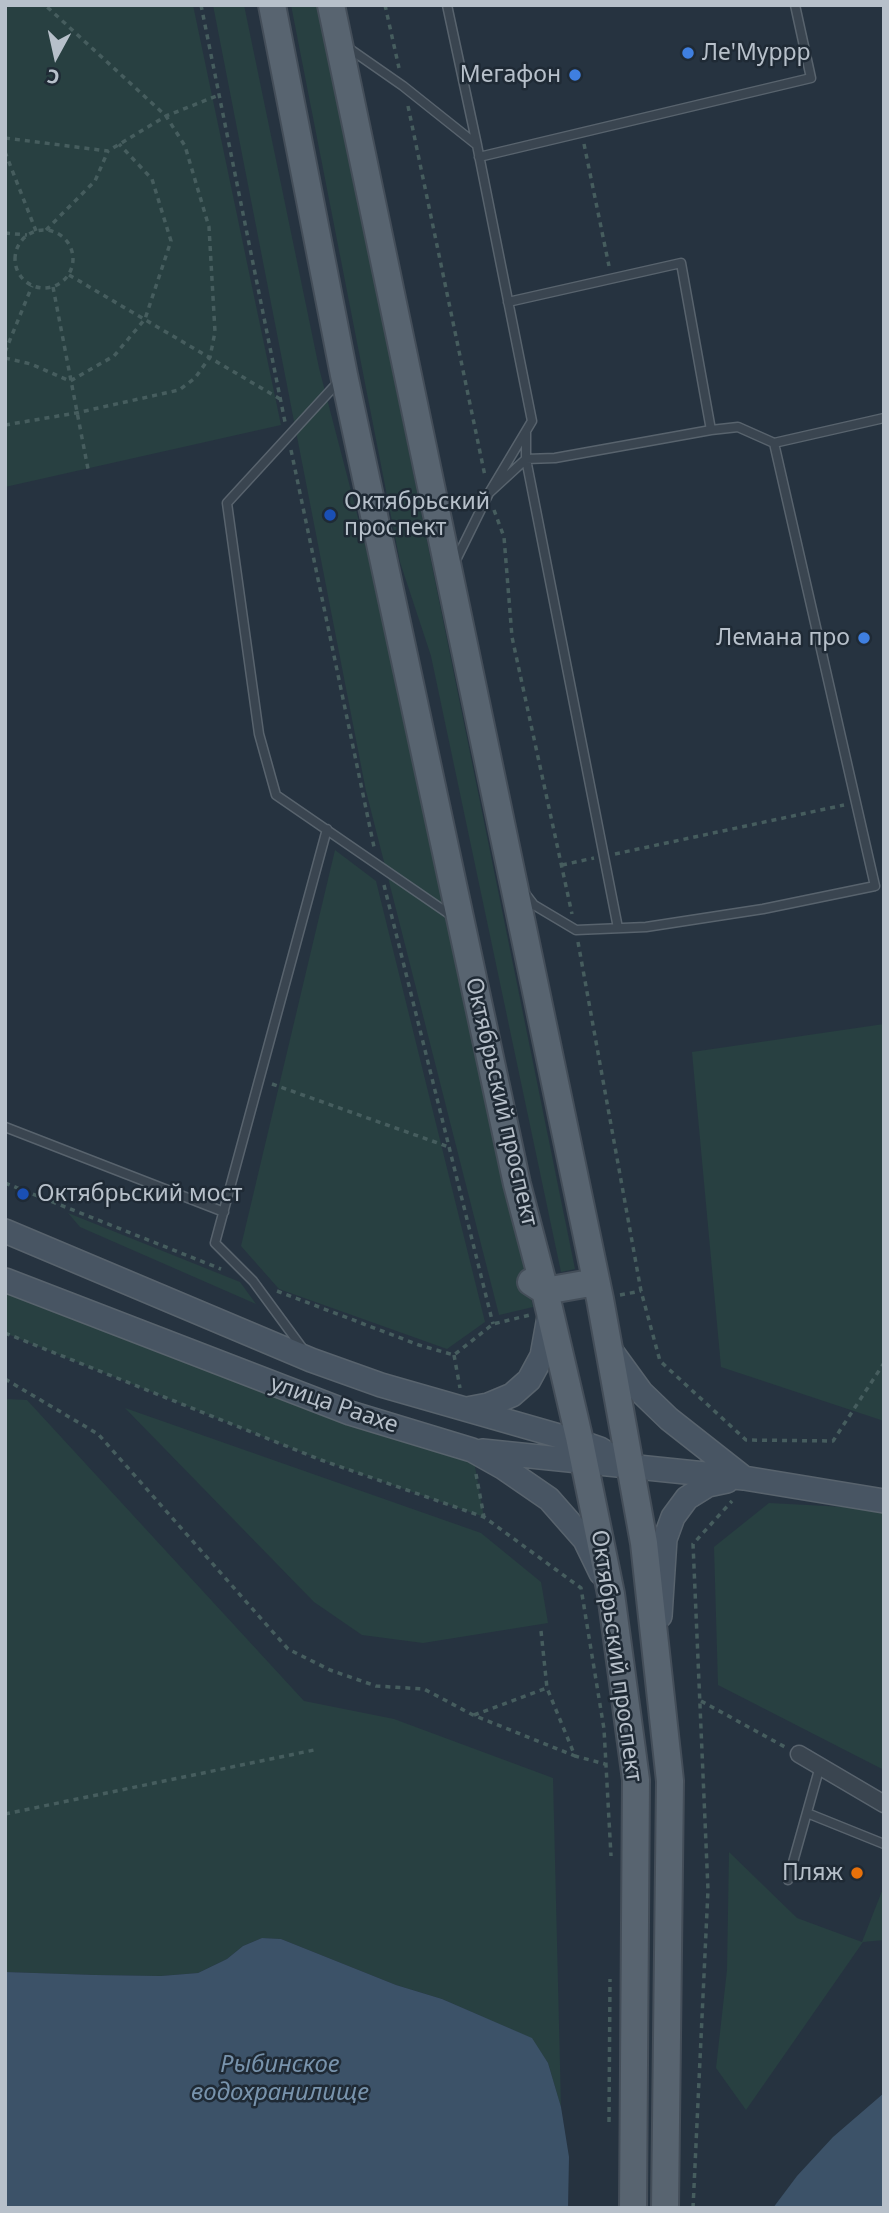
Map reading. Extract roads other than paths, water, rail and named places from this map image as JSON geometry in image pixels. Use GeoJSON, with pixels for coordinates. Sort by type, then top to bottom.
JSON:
{"type":"FeatureCollection","features":[{"type":"Feature","properties":{"kind":"main road","name":"Октябрьский проспект"},"geometry":{"type":"LineString","coordinates":[[272,5],[345,375],[498,1097],[488,1124],[525,1276],[548,1301],[611,1594],[636,1780],[633,2208]]}},
{"type":"Feature","properties":{"kind":"main road","name":"Октябрьский проспект"},"geometry":{"type":"LineString","coordinates":[[331,5],[596,1282],[644,1543],[670,1781],[665,2208]]}},
{"type":"Feature","properties":{"kind":"main road","name":"улица Раахе"},"geometry":{"type":"LineString","coordinates":[[5,1231],[311,1360],[381,1385],[463,1409],[582,1452],[600,1449],[631,1468]]}},
{"type":"Feature","properties":{"kind":"main road","name":"улица Раахе"},"geometry":{"type":"LineString","coordinates":[[5,1280],[350,1413],[472,1450],[549,1499],[585,1540],[611,1594]]}},
{"type":"Feature","properties":{"kind":"main road"},"geometry":{"type":"LineString","coordinates":[[463,1409],[488,1405],[512,1395],[529,1380],[542,1356],[548,1301],[596,1282]]}},
{"type":"Feature","properties":{"kind":"main road"},"geometry":{"type":"LineString","coordinates":[[608,1347],[641,1392],[669,1419],[744,1478]]}},
{"type":"Feature","properties":{"kind":"main road"},"geometry":{"type":"LineString","coordinates":[[472,1450],[582,1452]]}},
{"type":"Feature","properties":{"kind":"main road"},"geometry":{"type":"LineString","coordinates":[[631,1468],[744,1478],[884,1501]]}},
{"type":"Feature","properties":{"kind":"main road"},"geometry":{"type":"LineString","coordinates":[[658,1655],[665,1539],[673,1517],[687,1498],[708,1485],[744,1478]]}},
{"type":"Feature","properties":{"kind":"street"},"geometry":{"type":"LineString","coordinates":[[799,1754],[884,1804]]}},
{"type":"Feature","properties":{"kind":"lane"},"geometry":{"type":"LineString","coordinates":[[447,5],[532,421],[489,493],[450,571]]}},
{"type":"Feature","properties":{"kind":"lane"},"geometry":{"type":"LineString","coordinates":[[479,158],[811,78],[795,5]]}},
{"type":"Feature","properties":{"kind":"lane"},"geometry":{"type":"LineString","coordinates":[[339,41],[403,86],[477,145]]}},
{"type":"Feature","properties":{"kind":"lane"},"geometry":{"type":"LineString","coordinates":[[508,302],[681,263],[711,430]]}},
{"type":"Feature","properties":{"kind":"lane"},"geometry":{"type":"LineString","coordinates":[[345,375],[228,503],[259,734],[276,795],[461,922]]}},
{"type":"Feature","properties":{"kind":"lane"},"geometry":{"type":"LineString","coordinates":[[489,493],[526,459],[555,458],[711,430],[738,428],[774,443],[884,418]]}},
{"type":"Feature","properties":{"kind":"lane"},"geometry":{"type":"LineString","coordinates":[[526,431],[526,459],[618,929]]}},
{"type":"Feature","properties":{"kind":"lane"},"geometry":{"type":"LineString","coordinates":[[513,877],[534,905],[576,930],[646,927],[762,909],[880,885],[856,802],[774,443]]}},
{"type":"Feature","properties":{"kind":"lane"},"geometry":{"type":"LineString","coordinates":[[311,1360],[253,1282],[215,1243],[327,829]]}},
{"type":"Feature","properties":{"kind":"lane"},"geometry":{"type":"LineString","coordinates":[[5,1127],[224,1212]]}},
{"type":"Feature","properties":{"kind":"lane"},"geometry":{"type":"LineString","coordinates":[[788,1880],[820,1766]]}},
{"type":"Feature","properties":{"kind":"lane"},"geometry":{"type":"LineString","coordinates":[[807,1813],[884,1844]]}},
{"type":"Feature","properties":{"kind":"water","name":"Рыбинское водохранилище"},"geometry":{"type":"Polygon","coordinates":[[[262,1938],[281,1939],[396,1985],[442,1999],[532,2038],[548,2063],[561,2107],[569,2157],[568,2208],[5,2208],[5,1972],[161,1976],[198,1973],[262,1938]]]}},
{"type":"Feature","properties":{"kind":"water"},"geometry":{"type":"Polygon","coordinates":[[[884,2093],[884,2208],[773,2208],[797,2176],[833,2137],[884,2093]]]}},
{"type":"Feature","properties":{"kind":"place","name":"Ле'Муррр"},"geometry":{"type":"Point","coordinates":[688,53]}},
{"type":"Feature","properties":{"kind":"place","name":"Мегафон"},"geometry":{"type":"Point","coordinates":[575,75]}},
{"type":"Feature","properties":{"kind":"place","name":"Октябрьский проспект"},"geometry":{"type":"Point","coordinates":[330,515]}},
{"type":"Feature","properties":{"kind":"place","name":"Лемана про"},"geometry":{"type":"Point","coordinates":[864,638]}},
{"type":"Feature","properties":{"kind":"place","name":"Октябрьский мост"},"geometry":{"type":"Point","coordinates":[23,1194]}},
{"type":"Feature","properties":{"kind":"place","name":"Пляж"},"geometry":{"type":"Point","coordinates":[857,1873]}}]}
